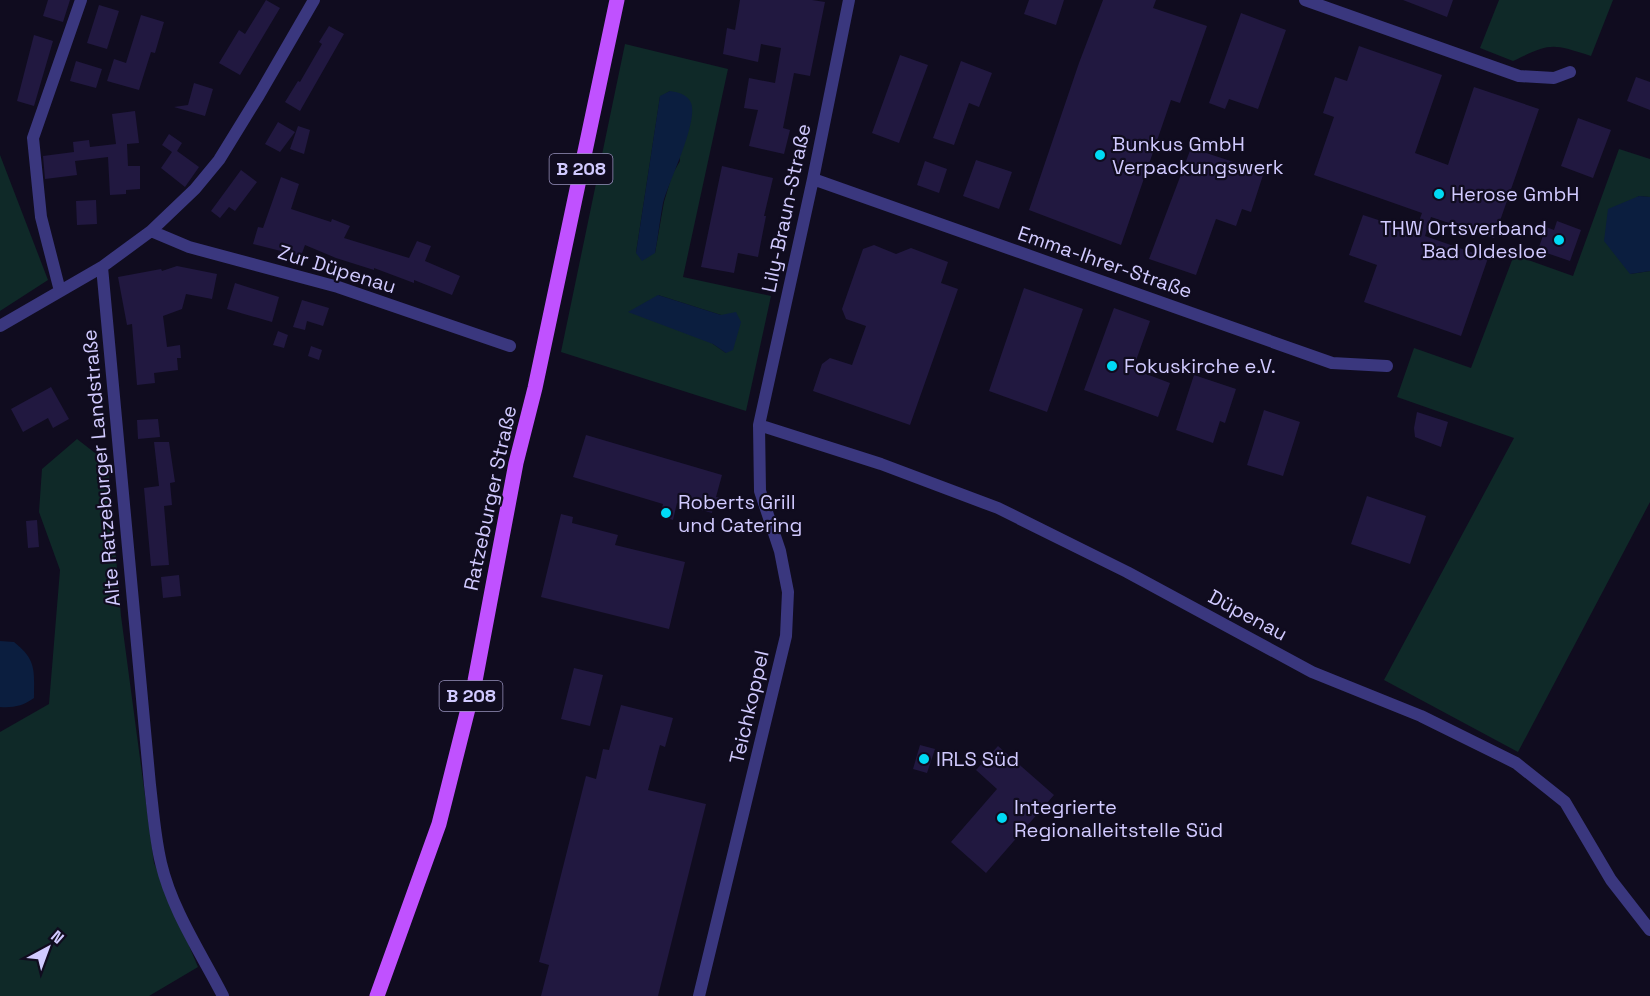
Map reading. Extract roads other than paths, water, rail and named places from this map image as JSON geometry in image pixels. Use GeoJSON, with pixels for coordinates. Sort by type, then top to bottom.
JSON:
{"type":"FeatureCollection","features":[{"type":"Feature","properties":{"kind":"main road","name":"Ratzeburger Straße"},"geometry":{"type":"LineString","coordinates":[[377,996],[439,824],[475,681],[516,463],[535,388],[617,0]]}},
{"type":"Feature","properties":{"kind":"street"},"geometry":{"type":"LineString","coordinates":[[60,291],[41,217],[33,138],[81,0]]}},
{"type":"Feature","properties":{"kind":"street"},"geometry":{"type":"LineString","coordinates":[[0,326],[102,267],[151,231],[195,189],[219,160],[260,95],[314,0]]}},
{"type":"Feature","properties":{"kind":"street","name":"Lily-Braun-Straße"},"geometry":{"type":"LineString","coordinates":[[759,425],[813,179],[849,0]]}},
{"type":"Feature","properties":{"kind":"street"},"geometry":{"type":"LineString","coordinates":[[1305,0],[1519,76],[1554,78],[1570,72]]}},
{"type":"Feature","properties":{"kind":"street","name":"Emma-Ihrer-Straße"},"geometry":{"type":"LineString","coordinates":[[813,179],[1332,363],[1387,366]]}},
{"type":"Feature","properties":{"kind":"street","name":"Zur Düpenau"},"geometry":{"type":"LineString","coordinates":[[151,231],[189,247],[338,287],[510,346]]}},
{"type":"Feature","properties":{"kind":"street","name":"Alte Ratzeburger Landstraße"},"geometry":{"type":"LineString","coordinates":[[102,267],[149,773],[161,863],[179,914],[223,996]]}},
{"type":"Feature","properties":{"kind":"street","name":"Düpenau"},"geometry":{"type":"LineString","coordinates":[[759,425],[881,464],[998,508],[1127,572],[1312,672],[1421,716],[1516,763],[1565,802],[1611,880],[1650,930]]}},
{"type":"Feature","properties":{"kind":"street","name":"Teichkoppel"},"geometry":{"type":"LineString","coordinates":[[699,996],[786,636],[788,592],[780,551],[760,490],[759,425]]}},
{"type":"Feature","properties":{"kind":"water"},"geometry":{"type":"Polygon","coordinates":[[[670,91],[684,95],[690,101],[691,121],[663,203],[655,253],[642,261],[636,253],[660,96],[670,91]]]}},
{"type":"Feature","properties":{"kind":"water"},"geometry":{"type":"Polygon","coordinates":[[[1639,196],[1650,197],[1650,271],[1630,274],[1604,241],[1608,209],[1639,196]]]}},
{"type":"Feature","properties":{"kind":"water"},"geometry":{"type":"Polygon","coordinates":[[[658,295],[721,315],[736,312],[741,322],[733,350],[726,353],[713,344],[628,312],[658,295]]]}},
{"type":"Feature","properties":{"kind":"water"},"geometry":{"type":"Polygon","coordinates":[[[0,641],[14,642],[27,655],[33,667],[34,698],[22,705],[0,707],[0,641]]]}},
{"type":"Feature","properties":{"kind":"place","name":"Bunkus GmbH Verpackungswerk"},"geometry":{"type":"Point","coordinates":[1100,155]}},
{"type":"Feature","properties":{"kind":"place","name":"Herose GmbH"},"geometry":{"type":"Point","coordinates":[1439,194]}},
{"type":"Feature","properties":{"kind":"place","name":"THW Ortsverband Bad Oldesloe"},"geometry":{"type":"Point","coordinates":[1559,240]}},
{"type":"Feature","properties":{"kind":"place","name":"Fokuskirche e.V."},"geometry":{"type":"Point","coordinates":[1112,366]}},
{"type":"Feature","properties":{"kind":"place","name":"Roberts Grill und Catering"},"geometry":{"type":"Point","coordinates":[666,513]}},
{"type":"Feature","properties":{"kind":"place","name":"IRLS Süd"},"geometry":{"type":"Point","coordinates":[924,759]}},
{"type":"Feature","properties":{"kind":"place","name":"Integrierte Regionalleitstelle Süd"},"geometry":{"type":"Point","coordinates":[1002,818]}}]}
